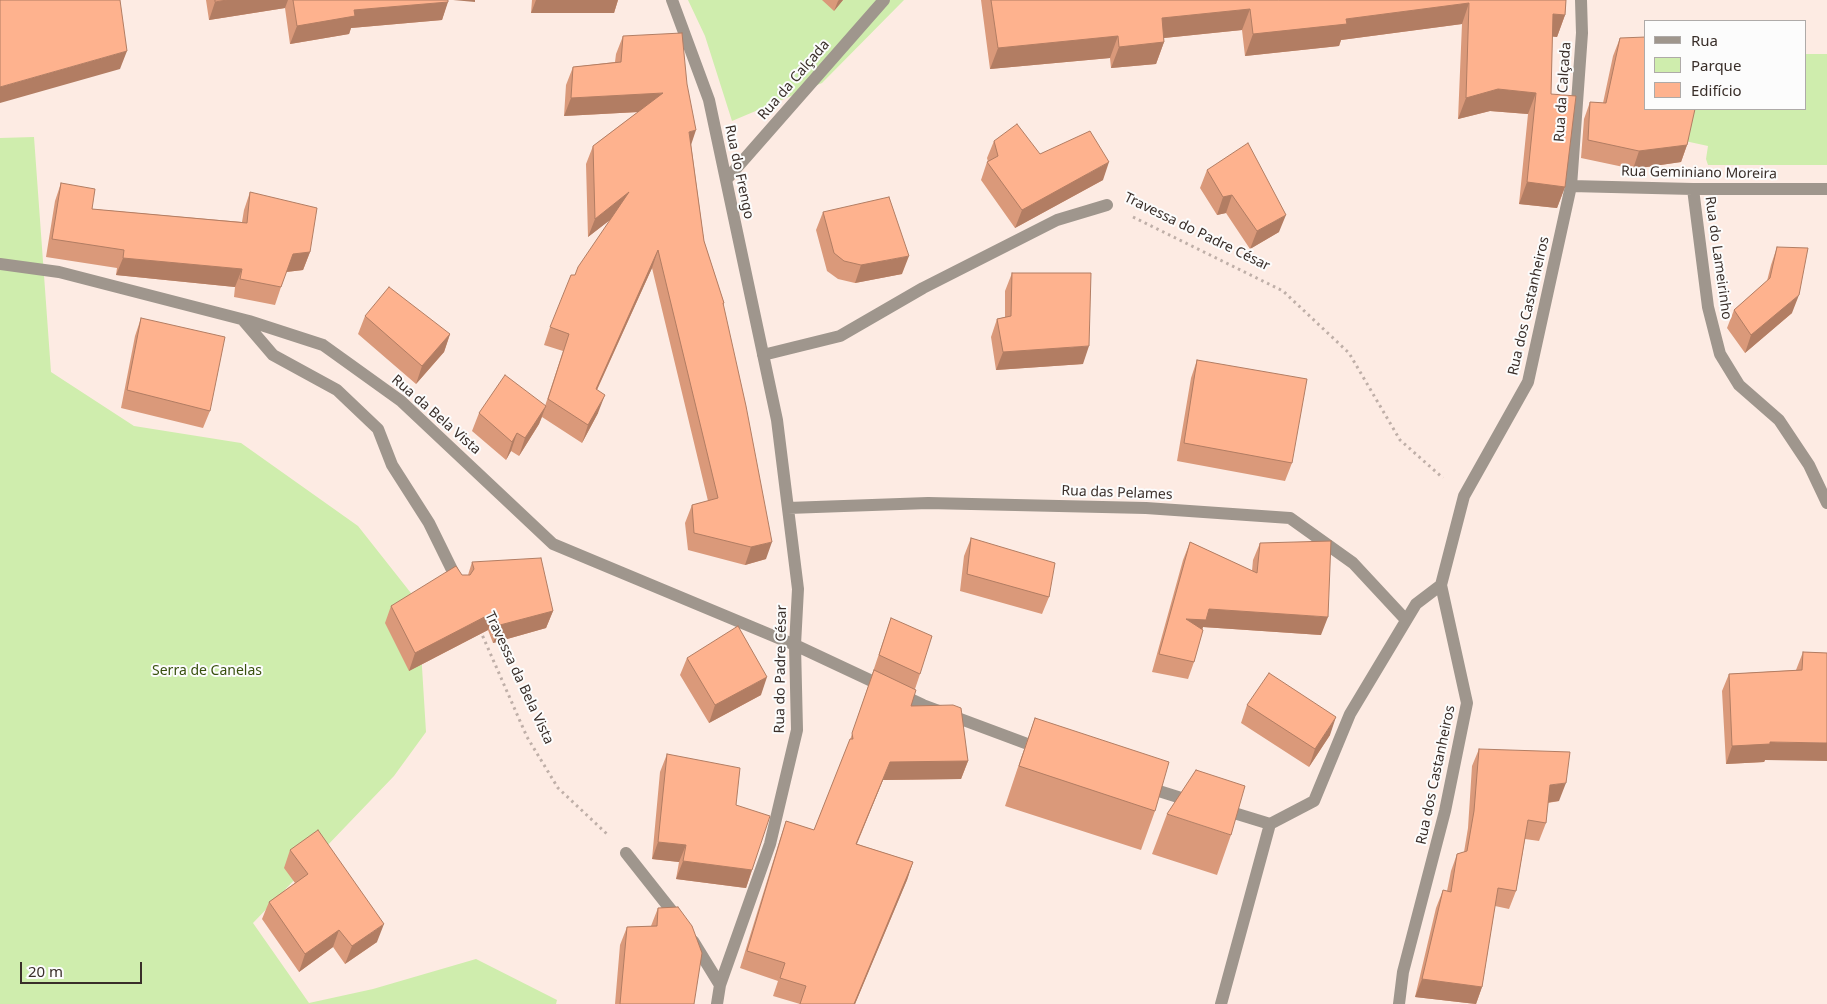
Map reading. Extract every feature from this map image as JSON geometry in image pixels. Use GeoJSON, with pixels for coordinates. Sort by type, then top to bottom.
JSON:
{"type":"FeatureCollection","features":[{"type":"Feature","properties":{"kind":"street","name":"Rua do Frengo"},"geometry":{"type":"LineString","coordinates":[[672,0],[708,100],[763,355]]}},
{"type":"Feature","properties":{"kind":"street","name":"Rua da Calçada"},"geometry":{"type":"LineString","coordinates":[[726,180],[884,0]]}},
{"type":"Feature","properties":{"kind":"street","name":"Rua da Calçada"},"geometry":{"type":"LineString","coordinates":[[1571,186],[1582,33],[1581,0]]}},
{"type":"Feature","properties":{"kind":"street","name":"Rua Geminiano Moreira"},"geometry":{"type":"LineString","coordinates":[[1571,186],[1827,190]]}},
{"type":"Feature","properties":{"kind":"street","name":"Rua dos Castanheiros"},"geometry":{"type":"LineString","coordinates":[[1399,1004],[1403,972],[1445,811],[1467,703],[1441,585],[1464,496],[1528,382],[1571,186]]}},
{"type":"Feature","properties":{"kind":"street","name":"Rua do Lameirinho"},"geometry":{"type":"LineString","coordinates":[[1693,189],[1708,307],[1720,354],[1739,385],[1779,420],[1809,465],[1827,503]]}},
{"type":"Feature","properties":{"kind":"street","name":"Travessa do Padre César"},"geometry":{"type":"LineString","coordinates":[[763,355],[840,336],[923,288],[1057,220],[1107,205]]}},
{"type":"Feature","properties":{"kind":"street","name":"Rua da Bela Vista"},"geometry":{"type":"LineString","coordinates":[[0,264],[59,272],[243,320],[323,345],[393,395],[553,544],[795,645],[923,705],[1051,753]]}},
{"type":"Feature","properties":{"kind":"street"},"geometry":{"type":"LineString","coordinates":[[243,320],[273,355],[337,390],[378,429],[392,465],[429,522],[460,586]]}},
{"type":"Feature","properties":{"kind":"street","name":"Rua do Padre César"},"geometry":{"type":"LineString","coordinates":[[717,1004],[720,984],[770,844],[797,730],[795,645],[798,589],[777,420],[763,355]]}},
{"type":"Feature","properties":{"kind":"street","name":"Rua das Pelames"},"geometry":{"type":"LineString","coordinates":[[788,508],[928,504],[1146,508],[1290,518],[1353,563],[1406,620]]}},
{"type":"Feature","properties":{"kind":"street"},"geometry":{"type":"LineString","coordinates":[[1134,784],[1270,824],[1314,801],[1350,714],[1416,604],[1441,585]]}},
{"type":"Feature","properties":{"kind":"street"},"geometry":{"type":"LineString","coordinates":[[1221,1004],[1270,824]]}},
{"type":"Feature","properties":{"kind":"street"},"geometry":{"type":"LineString","coordinates":[[626,854],[682,924],[720,984]]}},
{"type":"Feature","properties":{"kind":"path","name":"Travessa do Padre César"},"geometry":{"type":"LineString","coordinates":[[1107,205],[1283,291],[1349,353],[1400,440],[1464,496]]}},
{"type":"Feature","properties":{"kind":"path","name":"Travessa da Bela Vista"},"geometry":{"type":"LineString","coordinates":[[460,586],[527,737],[558,788],[626,854]]}},
{"type":"Feature","properties":{"kind":"green space"},"geometry":{"type":"Polygon","coordinates":[[[688,0],[904,0],[822,83],[732,121],[705,36],[688,0]]]}},
{"type":"Feature","properties":{"kind":"green space"},"geometry":{"type":"Polygon","coordinates":[[[1807,54],[1827,54],[1827,165],[1708,165],[1706,159],[1708,146],[1685,141],[1692,110],[1807,110],[1807,54]]]}},
{"type":"Feature","properties":{"kind":"green space","name":"Serra de Canelas"},"geometry":{"type":"Polygon","coordinates":[[[34,137],[51,372],[134,426],[241,443],[358,526],[418,602],[426,732],[394,776],[253,923],[309,1003],[373,989],[476,959],[557,1000],[556,1004],[0,1004],[0,138],[34,137]]]}},
{"type":"Feature","properties":{"kind":"building"},"geometry":{"type":"Polygon","coordinates":[[[0,0],[120,0],[127,51],[0,87],[0,0]]]}},
{"type":"Feature","properties":{"kind":"building"},"geometry":{"type":"Polygon","coordinates":[[[293,0],[448,0],[448,2],[354,10],[355,16],[297,26],[293,0]]]}},
{"type":"Feature","properties":{"kind":"building"},"geometry":{"type":"Polygon","coordinates":[[[991,0],[1566,0],[1565,15],[1553,14],[1551,94],[1576,96],[1565,187],[1527,182],[1536,93],[1498,89],[1466,98],[1469,3],[1346,19],[1347,24],[1253,34],[1250,9],[1162,18],[1164,42],[1119,47],[1118,36],[998,48],[991,0]]]}},
{"type":"Feature","properties":{"kind":"building"},"geometry":{"type":"Polygon","coordinates":[[[682,33],[687,84],[696,130],[689,132],[704,241],[724,303],[772,542],[751,547],[694,533],[692,505],[718,498],[658,250],[596,389],[605,395],[588,425],[548,399],[569,334],[550,327],[571,275],[575,275],[578,267],[629,192],[595,219],[593,146],[663,93],[571,98],[573,67],[621,62],[623,36],[682,33]]]}},
{"type":"Feature","properties":{"kind":"building"},"geometry":{"type":"Polygon","coordinates":[[[1644,37],[1644,110],[1695,110],[1687,145],[1639,151],[1588,140],[1590,102],[1606,103],[1620,38],[1644,37]]]}},
{"type":"Feature","properties":{"kind":"building"},"geometry":{"type":"Polygon","coordinates":[[[1017,124],[1040,154],[1090,131],[1109,162],[1022,210],[987,162],[998,156],[994,141],[1017,124]]]}},
{"type":"Feature","properties":{"kind":"building"},"geometry":{"type":"Polygon","coordinates":[[[1248,143],[1286,215],[1257,231],[1232,195],[1223,197],[1207,170],[1248,143]]]}},
{"type":"Feature","properties":{"kind":"building"},"geometry":{"type":"Polygon","coordinates":[[[61,183],[95,189],[92,209],[247,223],[250,192],[317,208],[310,252],[293,254],[281,287],[240,279],[242,269],[123,258],[124,250],[52,239],[61,183]]]}},
{"type":"Feature","properties":{"kind":"building"},"geometry":{"type":"Polygon","coordinates":[[[889,197],[909,256],[861,265],[844,261],[834,253],[823,212],[889,197]]]}},
{"type":"Feature","properties":{"kind":"building"},"geometry":{"type":"Polygon","coordinates":[[[1777,247],[1808,248],[1799,295],[1751,335],[1734,310],[1770,278],[1777,247]]]}},
{"type":"Feature","properties":{"kind":"building"},"geometry":{"type":"Polygon","coordinates":[[[1012,273],[1091,273],[1089,346],[1003,352],[997,319],[1011,316],[1012,273]]]}},
{"type":"Feature","properties":{"kind":"building"},"geometry":{"type":"Polygon","coordinates":[[[389,287],[450,334],[422,366],[365,316],[389,287]]]}},
{"type":"Feature","properties":{"kind":"building"},"geometry":{"type":"Polygon","coordinates":[[[141,318],[225,337],[210,411],[127,390],[141,318]]]}},
{"type":"Feature","properties":{"kind":"building"},"geometry":{"type":"Polygon","coordinates":[[[1197,360],[1307,379],[1292,463],[1184,443],[1197,360]]]}},
{"type":"Feature","properties":{"kind":"building"},"geometry":{"type":"Polygon","coordinates":[[[505,375],[546,406],[525,438],[517,433],[512,442],[479,413],[505,375]]]}},
{"type":"Feature","properties":{"kind":"building"},"geometry":{"type":"Polygon","coordinates":[[[971,538],[1055,563],[1049,597],[967,574],[971,538]]]}},
{"type":"Feature","properties":{"kind":"building"},"geometry":{"type":"Polygon","coordinates":[[[1331,541],[1328,617],[1209,609],[1206,620],[1186,619],[1203,630],[1194,662],[1159,654],[1190,542],[1257,573],[1260,543],[1331,541]]]}},
{"type":"Feature","properties":{"kind":"building"},"geometry":{"type":"Polygon","coordinates":[[[541,558],[553,611],[500,625],[494,612],[415,653],[391,606],[456,566],[462,575],[470,575],[474,569],[472,562],[541,558]]]}},
{"type":"Feature","properties":{"kind":"building"},"geometry":{"type":"Polygon","coordinates":[[[891,618],[932,636],[920,674],[879,655],[891,618]]]}},
{"type":"Feature","properties":{"kind":"building"},"geometry":{"type":"Polygon","coordinates":[[[738,626],[767,677],[715,705],[687,658],[738,626]]]}},
{"type":"Feature","properties":{"kind":"building"},"geometry":{"type":"Polygon","coordinates":[[[1803,652],[1827,653],[1827,743],[1770,742],[1770,744],[1732,746],[1729,674],[1802,670],[1803,652]]]}},
{"type":"Feature","properties":{"kind":"building"},"geometry":{"type":"Polygon","coordinates":[[[874,670],[916,690],[911,706],[953,705],[961,708],[968,761],[890,762],[856,844],[913,862],[854,1004],[800,1004],[806,986],[780,978],[785,963],[747,951],[786,821],[814,830],[850,739],[853,739],[852,733],[874,670]]]}},
{"type":"Feature","properties":{"kind":"building"},"geometry":{"type":"Polygon","coordinates":[[[1269,673],[1336,717],[1315,749],[1247,705],[1269,673]]]}},
{"type":"Feature","properties":{"kind":"building"},"geometry":{"type":"Polygon","coordinates":[[[1035,718],[1169,762],[1155,811],[1019,766],[1035,718]]]}},
{"type":"Feature","properties":{"kind":"building"},"geometry":{"type":"Polygon","coordinates":[[[1479,749],[1570,752],[1566,783],[1550,785],[1546,823],[1528,820],[1516,891],[1498,888],[1482,987],[1422,979],[1443,890],[1451,892],[1457,854],[1467,851],[1474,811],[1479,749]]]}},
{"type":"Feature","properties":{"kind":"building"},"geometry":{"type":"Polygon","coordinates":[[[667,754],[740,768],[736,805],[770,816],[752,870],[683,861],[686,845],[658,842],[667,754]]]}},
{"type":"Feature","properties":{"kind":"building"},"geometry":{"type":"Polygon","coordinates":[[[1196,770],[1245,786],[1231,835],[1167,814],[1196,770]]]}},
{"type":"Feature","properties":{"kind":"building"},"geometry":{"type":"Polygon","coordinates":[[[318,830],[384,924],[352,946],[339,930],[305,954],[269,902],[308,874],[290,850],[318,830]]]}},
{"type":"Feature","properties":{"kind":"building"},"geometry":{"type":"Polygon","coordinates":[[[678,907],[692,926],[702,953],[694,1004],[620,1004],[627,927],[657,926],[658,908],[678,907]]]}}]}
